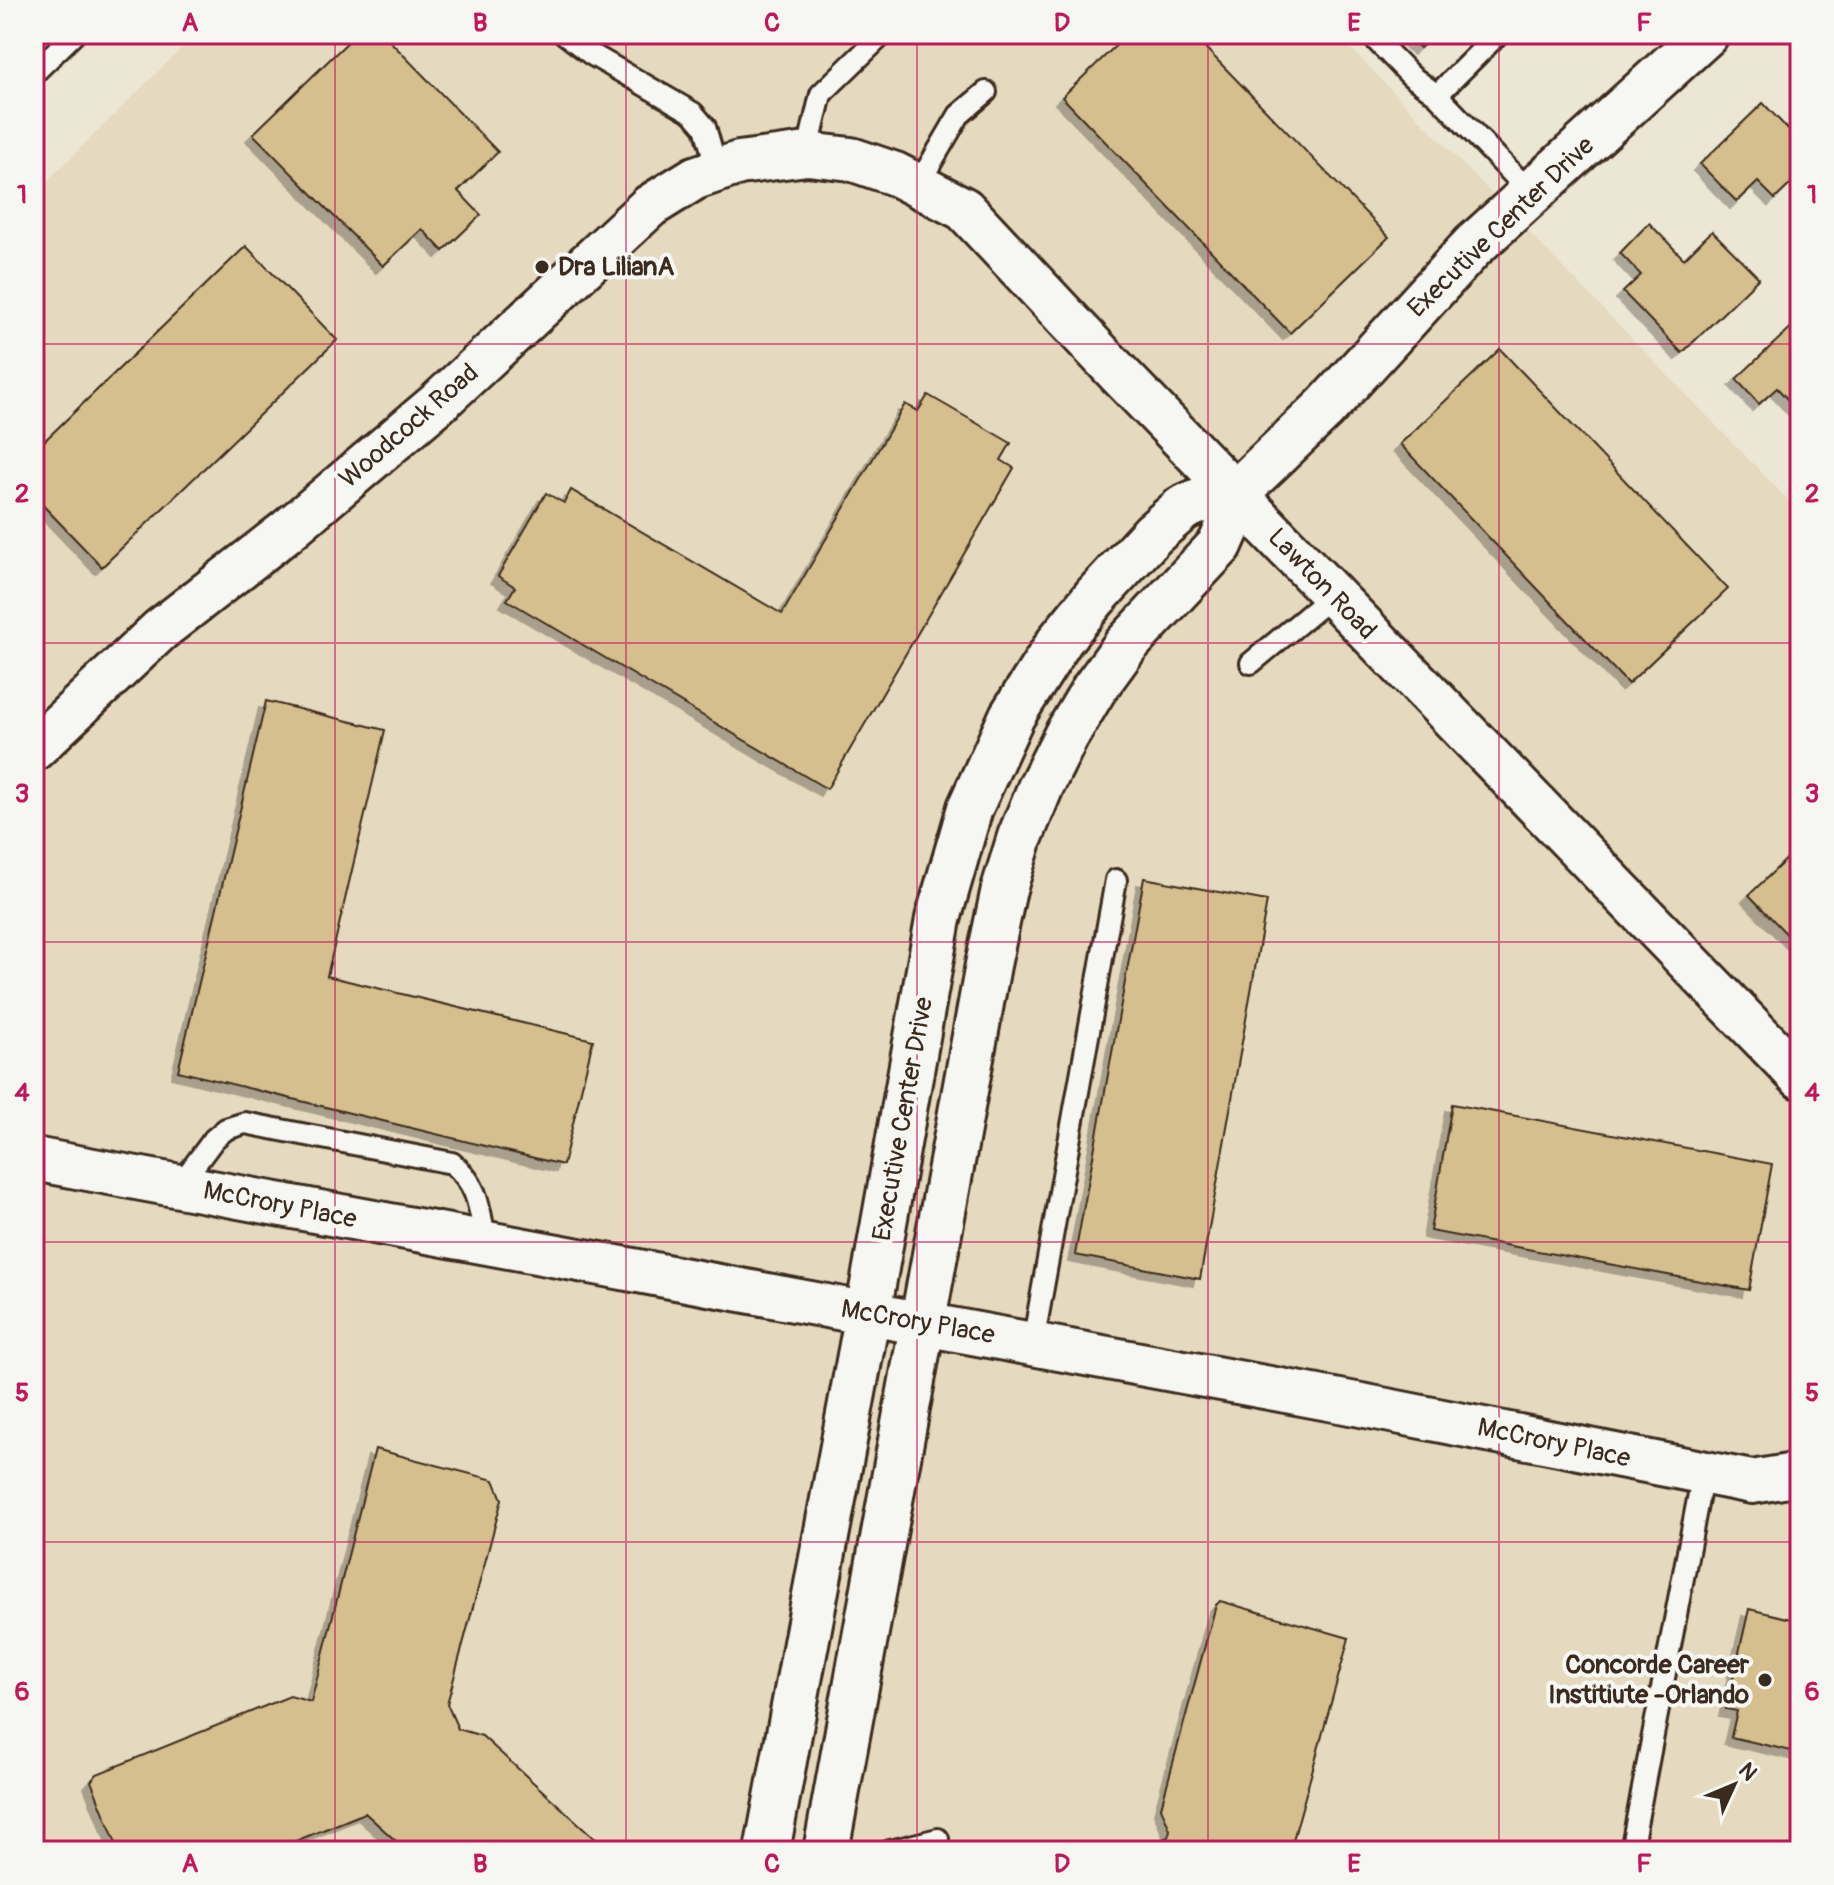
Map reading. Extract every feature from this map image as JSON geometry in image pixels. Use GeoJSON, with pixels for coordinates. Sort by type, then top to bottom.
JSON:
{"type":"FeatureCollection","features":[{"type":"Feature","properties":{"kind":"street","name":"Executive Center Drive"},"geometry":{"type":"LineString","coordinates":[[767,1851],[938,919],[959,837],[986,768],[1012,716],[1045,662],[1078,617],[1134,553],[1183,508],[1208,497],[1235,494],[1325,408],[1450,269],[1706,34]]}},
{"type":"Feature","properties":{"kind":"street","name":"Woodcock Road"},"geometry":{"type":"LineString","coordinates":[[34,749],[160,630],[287,531],[438,403],[630,221],[672,190],[717,169],[760,158],[807,154]]}},
{"type":"Feature","properties":{"kind":"street","name":"Lawton Road"},"geometry":{"type":"LineString","coordinates":[[807,154],[851,159],[918,185],[964,209],[1235,494],[1800,1077]]}},
{"type":"Feature","properties":{"kind":"street"},"geometry":{"type":"LineString","coordinates":[[826,1851],[998,914],[1020,837],[1053,761],[1094,689],[1144,625],[1220,545],[1231,520],[1235,494]]}},
{"type":"Feature","properties":{"kind":"street","name":"McCrory Place"},"geometry":{"type":"LineString","coordinates":[[34,1159],[1460,1423],[1752,1482],[1800,1474]]}},
{"type":"Feature","properties":{"kind":"lane"},"geometry":{"type":"LineString","coordinates":[[34,73],[74,34]]}},
{"type":"Feature","properties":{"kind":"lane"},"geometry":{"type":"LineString","coordinates":[[565,34],[591,54],[693,113],[705,127],[717,169]]}},
{"type":"Feature","properties":{"kind":"lane"},"geometry":{"type":"LineString","coordinates":[[807,154],[821,94],[883,34]]}},
{"type":"Feature","properties":{"kind":"lane"},"geometry":{"type":"LineString","coordinates":[[1370,34],[1411,76],[1437,95],[1532,194]]}},
{"type":"Feature","properties":{"kind":"lane"},"geometry":{"type":"LineString","coordinates":[[1437,95],[1498,34]]}},
{"type":"Feature","properties":{"kind":"lane"},"geometry":{"type":"LineString","coordinates":[[918,185],[959,115],[986,92]]}},
{"type":"Feature","properties":{"kind":"lane"},"geometry":{"type":"LineString","coordinates":[[1251,663],[1333,595]]}},
{"type":"Feature","properties":{"kind":"lane"},"geometry":{"type":"LineString","coordinates":[[1033,1343],[1116,880]]}},
{"type":"Feature","properties":{"kind":"lane"},"geometry":{"type":"LineString","coordinates":[[179,1186],[214,1139],[226,1129],[245,1123],[452,1163],[475,1188],[486,1243]]}},
{"type":"Feature","properties":{"kind":"lane"},"geometry":{"type":"LineString","coordinates":[[1631,1851],[1703,1473]]}},
{"type":"Feature","properties":{"kind":"lane"},"geometry":{"type":"LineString","coordinates":[[890,1851],[938,1839]]}},
{"type":"Feature","properties":{"kind":"shaded area"},"geometry":{"type":"Polygon","coordinates":[[[196,34],[1337,34],[1800,512],[1800,1851],[34,1851],[34,194],[196,34]]]}},
{"type":"Feature","properties":{"kind":"building"},"geometry":{"type":"Polygon","coordinates":[[[356,34],[383,34],[498,152],[458,191],[481,215],[443,251],[422,229],[383,266],[253,134],[356,34]]]}},
{"type":"Feature","properties":{"kind":"building"},"geometry":{"type":"Polygon","coordinates":[[[1128,34],[1192,34],[1389,237],[1290,333],[1062,97],[1128,34]]]}},
{"type":"Feature","properties":{"kind":"building"},"geometry":{"type":"Polygon","coordinates":[[[1406,34],[1435,34],[1420,48],[1406,34]]]}},
{"type":"Feature","properties":{"kind":"building"},"geometry":{"type":"Polygon","coordinates":[[[1763,103],[1800,142],[1800,175],[1775,199],[1758,182],[1737,202],[1700,164],[1763,103]]]}},
{"type":"Feature","properties":{"kind":"building"},"geometry":{"type":"Polygon","coordinates":[[[1649,223],[1684,259],[1712,231],[1759,278],[1682,353],[1623,292],[1641,275],[1620,253],[1649,223]]]}},
{"type":"Feature","properties":{"kind":"building"},"geometry":{"type":"Polygon","coordinates":[[[246,246],[337,340],[102,567],[34,496],[34,451],[246,246]]]}},
{"type":"Feature","properties":{"kind":"building"},"geometry":{"type":"Polygon","coordinates":[[[1800,319],[1800,413],[1777,388],[1759,404],[1736,379],[1800,319]]]}},
{"type":"Feature","properties":{"kind":"building"},"geometry":{"type":"Polygon","coordinates":[[[1500,349],[1728,589],[1628,684],[1400,444],[1500,349]]]}},
{"type":"Feature","properties":{"kind":"building"},"geometry":{"type":"Polygon","coordinates":[[[928,395],[1011,443],[1001,460],[1014,468],[827,789],[507,600],[515,587],[498,576],[546,493],[564,503],[571,490],[782,614],[905,404],[918,411],[928,395]]]}},
{"type":"Feature","properties":{"kind":"building"},"geometry":{"type":"Polygon","coordinates":[[[266,701],[385,730],[327,976],[593,1040],[563,1165],[178,1071],[266,701]]]}},
{"type":"Feature","properties":{"kind":"building"},"geometry":{"type":"Polygon","coordinates":[[[1800,846],[1800,948],[1749,895],[1800,846]]]}},
{"type":"Feature","properties":{"kind":"building"},"geometry":{"type":"Polygon","coordinates":[[[1144,878],[1267,901],[1200,1279],[1075,1255],[1144,878]]]}},
{"type":"Feature","properties":{"kind":"building"},"geometry":{"type":"Polygon","coordinates":[[[1452,1104],[1772,1164],[1749,1290],[1430,1231],[1452,1104]]]}},
{"type":"Feature","properties":{"kind":"building"},"geometry":{"type":"Polygon","coordinates":[[[375,1449],[494,1480],[502,1499],[447,1704],[458,1729],[482,1736],[609,1851],[407,1851],[365,1813],[271,1851],[119,1851],[91,1781],[97,1774],[290,1696],[311,1702],[375,1449]]]}},
{"type":"Feature","properties":{"kind":"building"},"geometry":{"type":"Polygon","coordinates":[[[1220,1601],[1349,1638],[1290,1851],[1133,1851],[1168,1837],[1170,1830],[1161,1807],[1216,1605],[1220,1601]]]}},
{"type":"Feature","properties":{"kind":"building","name":"Concorde Career Institiute -Orlando"},"geometry":{"type":"Polygon","coordinates":[[[1749,1609],[1800,1621],[1800,1753],[1731,1737],[1737,1711],[1726,1709],[1749,1609]]]}},
{"type":"Feature","properties":{"kind":"place","name":"Dra LilianA"},"geometry":{"type":"Point","coordinates":[542,267]}},
{"type":"Feature","properties":{"kind":"place","name":"Concorde Career Institiute -Orlando"},"geometry":{"type":"Point","coordinates":[1765,1680]}}]}
